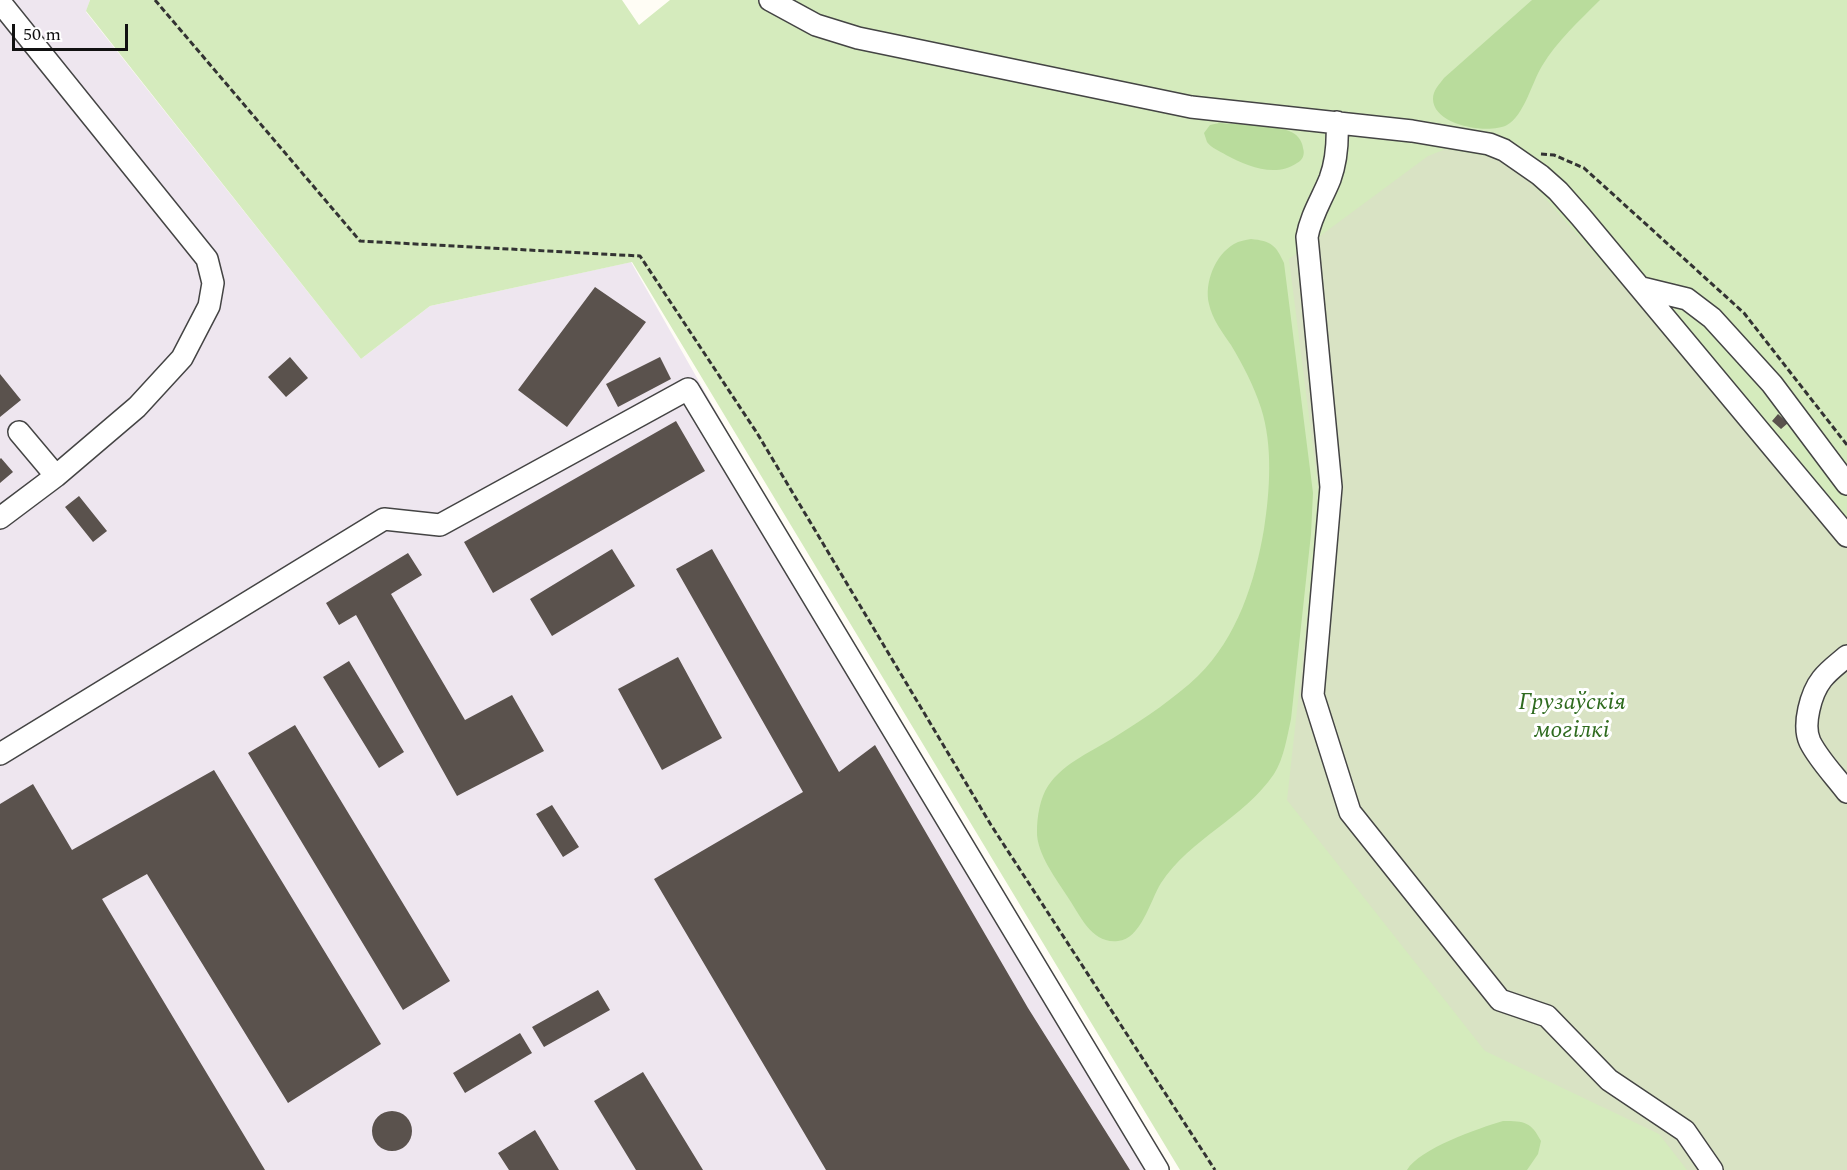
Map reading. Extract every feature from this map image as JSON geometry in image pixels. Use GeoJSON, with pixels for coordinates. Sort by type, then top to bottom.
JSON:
{"type":"FeatureCollection","features":[{"type":"Feature","properties":{"kind":"street"},"geometry":{"type":"LineString","coordinates":[[770,0],[816,25],[858,38],[1191,107],[1450,136],[1489,144],[1504,150],[1540,175],[1558,191],[1642,288],[1847,536]]}},
{"type":"Feature","properties":{"kind":"street"},"geometry":{"type":"LineString","coordinates":[[0,2],[207,259],[213,283],[209,306],[182,358],[137,407],[56,476],[0,518]]}},
{"type":"Feature","properties":{"kind":"street"},"geometry":{"type":"LineString","coordinates":[[1337,122],[1338,153],[1331,177],[1313,213],[1307,237],[1331,487],[1313,695],[1350,812],[1500,1000],[1547,1016],[1609,1080],[1685,1131],[1712,1170]]}},
{"type":"Feature","properties":{"kind":"street"},"geometry":{"type":"LineString","coordinates":[[1642,288],[1687,299],[1712,318],[1772,384],[1847,484]]}},
{"type":"Feature","properties":{"kind":"street"},"geometry":{"type":"LineString","coordinates":[[0,754],[384,519],[440,525],[688,388],[1158,1170]]}},
{"type":"Feature","properties":{"kind":"street"},"geometry":{"type":"LineString","coordinates":[[19,432],[56,476]]}},
{"type":"Feature","properties":{"kind":"street"},"geometry":{"type":"LineString","coordinates":[[1847,656],[1822,679],[1812,702],[1808,728],[1809,739],[1817,753],[1847,792]]}},
{"type":"Feature","properties":{"kind":"path"},"geometry":{"type":"LineString","coordinates":[[155,0],[360,241]]}},
{"type":"Feature","properties":{"kind":"path"},"geometry":{"type":"LineString","coordinates":[[1534,153],[1554,155],[1584,168],[1744,313],[1847,445]]}},
{"type":"Feature","properties":{"kind":"shaded area"},"geometry":{"type":"Polygon","coordinates":[[[0,0],[90,0],[86,12],[361,359],[430,306],[631,262],[775,515],[1168,1170],[0,1170],[0,0]]]}},
{"type":"Feature","properties":{"kind":"green space"},"geometry":{"type":"Polygon","coordinates":[[[90,0],[622,0],[639,25],[670,0],[1847,0],[1847,1170],[1180,1170],[632,262],[430,306],[361,359],[86,11],[90,0]]]}},
{"type":"Feature","properties":{"kind":"green space"},"geometry":{"type":"Polygon","coordinates":[[[1532,0],[1600,0],[1554,48],[1513,121],[1498,128],[1475,128],[1451,121],[1442,115],[1435,108],[1433,96],[1444,78],[1532,0]]]}},
{"type":"Feature","properties":{"kind":"green space"},"geometry":{"type":"Polygon","coordinates":[[[1219,123],[1264,126],[1289,131],[1300,140],[1304,150],[1303,157],[1297,163],[1280,170],[1261,169],[1243,163],[1207,142],[1204,133],[1210,125],[1219,123]]]}},
{"type":"Feature","properties":{"kind":"green space","name":"Грузаўскія могілкі"},"geometry":{"type":"Polygon","coordinates":[[[1446,149],[1512,161],[1847,538],[1847,1170],[1687,1170],[1659,1134],[1485,1051],[1287,800],[1320,503],[1289,259],[1428,156],[1446,149]]]}},
{"type":"Feature","properties":{"kind":"green space"},"geometry":{"type":"Polygon","coordinates":[[[1251,239],[1272,245],[1284,263],[1313,493],[1311,534],[1291,719],[1280,761],[1262,790],[1173,867],[1161,883],[1144,918],[1133,934],[1126,939],[1109,941],[1094,934],[1088,928],[1048,866],[1038,839],[1037,826],[1040,808],[1048,786],[1062,770],[1149,715],[1198,676],[1224,644],[1242,608],[1260,549],[1269,484],[1269,453],[1261,408],[1240,360],[1210,310],[1208,287],[1212,270],[1221,255],[1234,244],[1251,239]]]}},
{"type":"Feature","properties":{"kind":"green space"},"geometry":{"type":"Polygon","coordinates":[[[1503,1121],[1517,1121],[1530,1126],[1541,1141],[1538,1154],[1527,1170],[1407,1170],[1424,1154],[1436,1147],[1503,1121]]]}},
{"type":"Feature","properties":{"kind":"building"},"geometry":{"type":"Polygon","coordinates":[[[595,287],[646,322],[567,427],[518,390],[595,287]]]}},
{"type":"Feature","properties":{"kind":"building"},"geometry":{"type":"Polygon","coordinates":[[[290,357],[308,378],[286,397],[268,377],[290,357]]]}},
{"type":"Feature","properties":{"kind":"building"},"geometry":{"type":"Polygon","coordinates":[[[660,357],[671,379],[618,407],[606,384],[660,357]]]}},
{"type":"Feature","properties":{"kind":"building"},"geometry":{"type":"Polygon","coordinates":[[[0,374],[21,400],[0,417],[0,374]]]}},
{"type":"Feature","properties":{"kind":"building"},"geometry":{"type":"Polygon","coordinates":[[[1778,414],[1788,423],[1781,429],[1772,421],[1778,414]]]}},
{"type":"Feature","properties":{"kind":"building"},"geometry":{"type":"Polygon","coordinates":[[[676,421],[705,471],[493,593],[464,542],[676,421]]]}},
{"type":"Feature","properties":{"kind":"building"},"geometry":{"type":"Polygon","coordinates":[[[0,459],[13,472],[0,483],[0,459]]]}},
{"type":"Feature","properties":{"kind":"building"},"geometry":{"type":"Polygon","coordinates":[[[79,496],[107,531],[93,542],[65,507],[79,496]]]}},
{"type":"Feature","properties":{"kind":"building"},"geometry":{"type":"Polygon","coordinates":[[[612,549],[635,586],[552,636],[530,599],[612,549]]]}},
{"type":"Feature","properties":{"kind":"building"},"geometry":{"type":"Polygon","coordinates":[[[712,549],[839,772],[875,745],[1028,1008],[1130,1170],[826,1170],[654,879],[803,792],[676,569],[712,549]]]}},
{"type":"Feature","properties":{"kind":"building"},"geometry":{"type":"Polygon","coordinates":[[[408,553],[422,575],[391,594],[465,720],[512,695],[544,751],[457,796],[356,615],[339,625],[326,603],[408,553]]]}},
{"type":"Feature","properties":{"kind":"building"},"geometry":{"type":"Polygon","coordinates":[[[678,657],[722,738],[662,770],[618,689],[678,657]]]}},
{"type":"Feature","properties":{"kind":"building"},"geometry":{"type":"Polygon","coordinates":[[[349,661],[404,752],[379,768],[323,677],[349,661]]]}},
{"type":"Feature","properties":{"kind":"building"},"geometry":{"type":"Polygon","coordinates":[[[295,725],[450,981],[403,1010],[248,753],[295,725]]]}},
{"type":"Feature","properties":{"kind":"building"},"geometry":{"type":"Polygon","coordinates":[[[214,770],[381,1044],[288,1103],[147,874],[102,899],[265,1170],[0,1170],[0,804],[33,784],[72,850],[214,770]]]}},
{"type":"Feature","properties":{"kind":"building"},"geometry":{"type":"Polygon","coordinates":[[[552,805],[579,847],[563,857],[536,814],[552,805]]]}},
{"type":"Feature","properties":{"kind":"building"},"geometry":{"type":"Polygon","coordinates":[[[598,990],[610,1010],[544,1047],[532,1027],[598,990]]]}},
{"type":"Feature","properties":{"kind":"building"},"geometry":{"type":"Polygon","coordinates":[[[520,1033],[532,1053],[465,1093],[453,1073],[520,1033]]]}},
{"type":"Feature","properties":{"kind":"building"},"geometry":{"type":"Polygon","coordinates":[[[643,1072],[703,1170],[636,1170],[594,1101],[643,1072]]]}},
{"type":"Feature","properties":{"kind":"building"},"geometry":{"type":"Polygon","coordinates":[[[392,1111],[406,1117],[412,1131],[406,1145],[392,1151],[378,1145],[372,1131],[378,1117],[392,1111]]]}},
{"type":"Feature","properties":{"kind":"building"},"geometry":{"type":"Polygon","coordinates":[[[535,1130],[559,1170],[509,1170],[498,1153],[535,1130]]]}}]}
